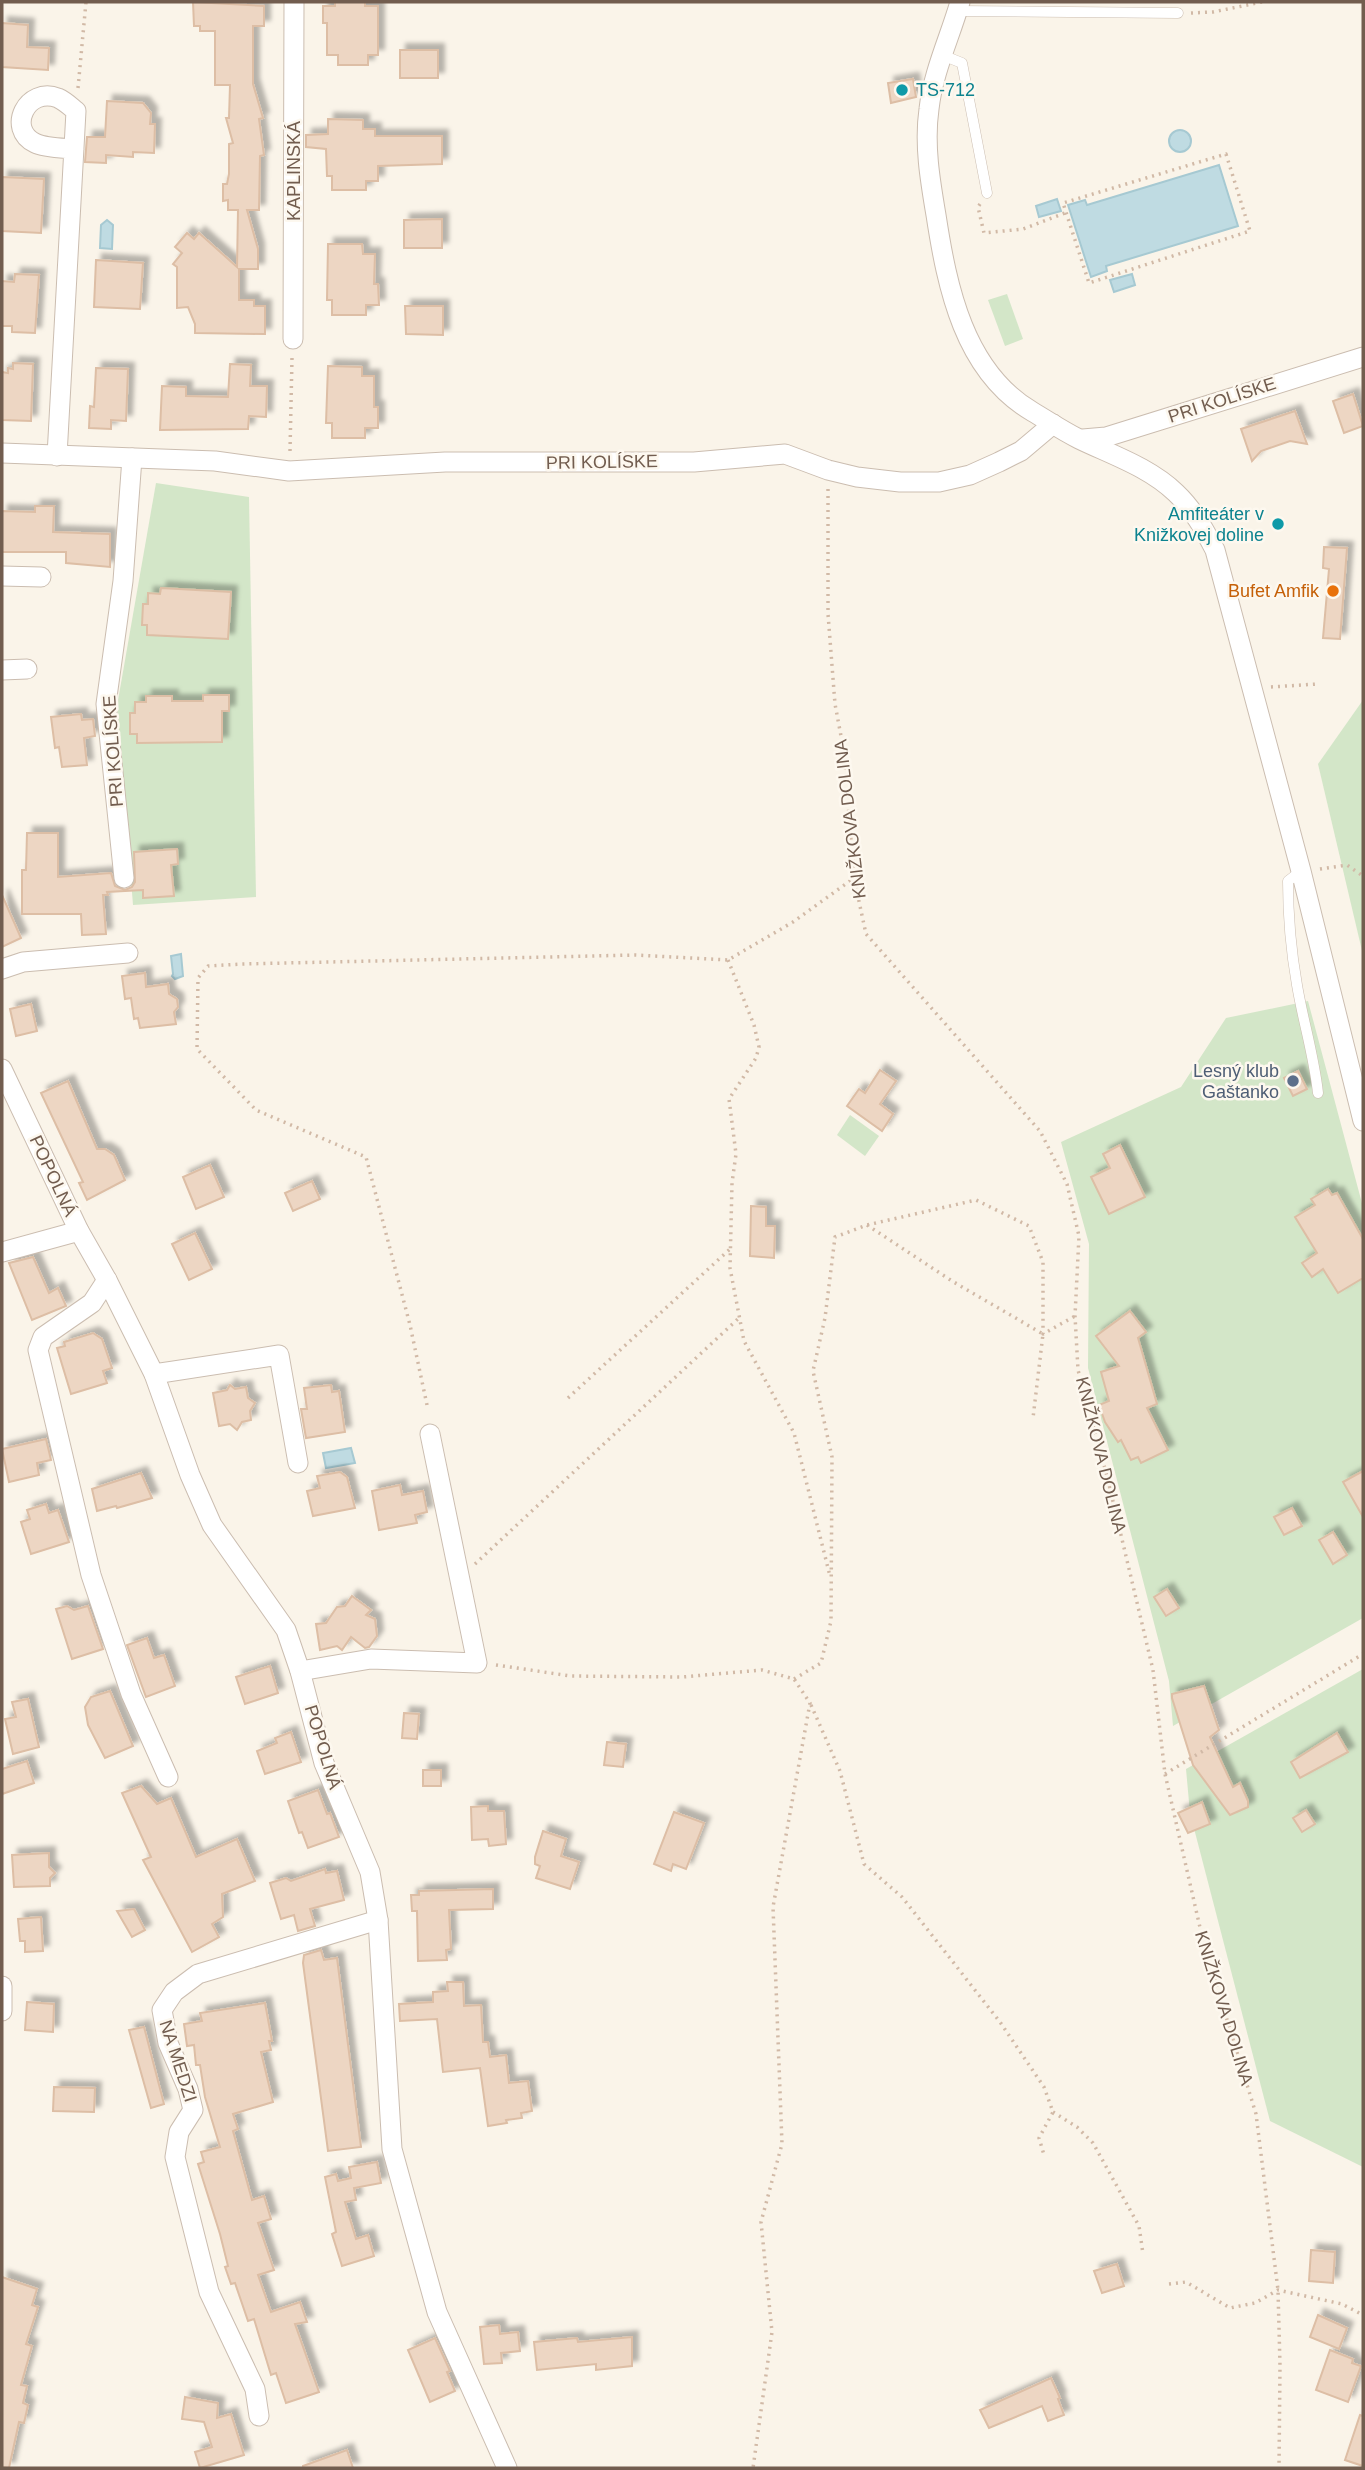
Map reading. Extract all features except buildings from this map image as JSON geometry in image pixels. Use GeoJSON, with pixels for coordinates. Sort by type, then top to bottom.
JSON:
{"type":"FeatureCollection","features":[{"type":"Feature","properties":{"kind":"street","name":"KAPLINSKÁ"},"geometry":{"type":"LineString","coordinates":[[293,339],[294,2]]}},
{"type":"Feature","properties":{"kind":"street"},"geometry":{"type":"LineString","coordinates":[[958,6],[942,55],[929,109],[928,168],[948,282],[960,321],[984,366],[1005,392],[1030,411],[1142,469],[1175,492],[1201,524],[1215,550],[1301,871],[1363,1121]]}},
{"type":"Feature","properties":{"kind":"street"},"geometry":{"type":"LineString","coordinates":[[57,456],[74,149],[76,111],[60,99],[48,96],[30,101],[21,121],[23,134],[35,143],[74,149]]}},
{"type":"Feature","properties":{"kind":"street","name":"PRI KOLÍSKE"},"geometry":{"type":"LineString","coordinates":[[1080,439],[1106,437],[1363,357]]}},
{"type":"Feature","properties":{"kind":"street","name":"PRI KOLÍSKE"},"geometry":{"type":"LineString","coordinates":[[2,453],[215,461],[289,471],[445,462],[694,461],[785,454],[828,470],[857,477],[900,482],[939,482],[970,475],[1021,451],[1053,424]]}},
{"type":"Feature","properties":{"kind":"street","name":"PRI KOLÍSKE"},"geometry":{"type":"LineString","coordinates":[[124,878],[106,704],[123,581],[132,458]]}},
{"type":"Feature","properties":{"kind":"street"},"geometry":{"type":"LineString","coordinates":[[2,576],[41,577]]}},
{"type":"Feature","properties":{"kind":"street"},"geometry":{"type":"LineString","coordinates":[[2,670],[27,669]]}},
{"type":"Feature","properties":{"kind":"street"},"geometry":{"type":"LineString","coordinates":[[2,969],[23,962],[128,953]]}},
{"type":"Feature","properties":{"kind":"street","name":"POPOLNÁ"},"geometry":{"type":"LineString","coordinates":[[2,1069],[79,1231],[154,1374],[190,1475],[212,1525],[286,1630],[300,1671],[324,1763],[370,1872],[378,1920],[392,2149],[437,2312],[507,2468]]}},
{"type":"Feature","properties":{"kind":"street"},"geometry":{"type":"LineString","coordinates":[[2,1252],[79,1231]]}},
{"type":"Feature","properties":{"kind":"street"},"geometry":{"type":"LineString","coordinates":[[107,1280],[92,1303],[43,1337],[38,1350],[91,1575],[131,1694],[168,1777]]}},
{"type":"Feature","properties":{"kind":"street"},"geometry":{"type":"LineString","coordinates":[[154,1374],[279,1355],[298,1462]]}},
{"type":"Feature","properties":{"kind":"street"},"geometry":{"type":"LineString","coordinates":[[300,1671],[371,1659],[477,1663],[430,1434]]}},
{"type":"Feature","properties":{"kind":"street","name":"NA MEDZI"},"geometry":{"type":"LineString","coordinates":[[259,2416],[256,2389],[209,2292],[175,2157],[179,2132],[193,2110],[188,2089],[168,2043],[162,2010],[174,1992],[198,1974],[378,1920]]}},
{"type":"Feature","properties":{"kind":"street"},"geometry":{"type":"LineString","coordinates":[[2,1986],[2,2011]]}},
{"type":"Feature","properties":{"kind":"lane"},"geometry":{"type":"LineString","coordinates":[[958,6],[1178,13]]}},
{"type":"Feature","properties":{"kind":"lane"},"geometry":{"type":"LineString","coordinates":[[942,55],[962,63],[987,193]]}},
{"type":"Feature","properties":{"kind":"lane"},"geometry":{"type":"LineString","coordinates":[[1301,871],[1288,881],[1288,898],[1297,984],[1315,1064],[1318,1093]]}},
{"type":"Feature","properties":{"kind":"path"},"geometry":{"type":"LineString","coordinates":[[76,111],[86,2]]}},
{"type":"Feature","properties":{"kind":"path"},"geometry":{"type":"LineString","coordinates":[[1178,13],[1213,12],[1262,2]]}},
{"type":"Feature","properties":{"kind":"path"},"geometry":{"type":"LineString","coordinates":[[1226,154],[1250,231],[1089,283],[1066,213],[1063,203],[1226,154]]}},
{"type":"Feature","properties":{"kind":"path"},"geometry":{"type":"LineString","coordinates":[[978,207],[984,233],[1023,229],[1066,213]]}},
{"type":"Feature","properties":{"kind":"path"},"geometry":{"type":"LineString","coordinates":[[289,471],[293,339]]}},
{"type":"Feature","properties":{"kind":"path","name":"KNIŽKOVA DOLINA"},"geometry":{"type":"LineString","coordinates":[[828,470],[828,614],[835,704],[844,752],[854,878],[866,934],[1040,1131],[1067,1184],[1079,1236],[1075,1316],[1078,1370],[1107,1476],[1153,1670],[1165,1774],[1204,1945],[1256,2113],[1278,2290],[1279,2468]]}},
{"type":"Feature","properties":{"kind":"path"},"geometry":{"type":"LineString","coordinates":[[1266,688],[1317,684]]}},
{"type":"Feature","properties":{"kind":"path"},"geometry":{"type":"LineString","coordinates":[[1301,871],[1347,865],[1363,876]]}},
{"type":"Feature","properties":{"kind":"path"},"geometry":{"type":"LineString","coordinates":[[427,1405],[410,1325],[366,1157],[256,1110],[197,1049],[198,978],[208,966],[242,964],[635,956],[728,960],[793,922],[854,878]]}},
{"type":"Feature","properties":{"kind":"path"},"geometry":{"type":"LineString","coordinates":[[728,960],[754,1025],[759,1047],[756,1058],[729,1099],[736,1154],[732,1183],[730,1268],[744,1341],[794,1433],[831,1581]]}},
{"type":"Feature","properties":{"kind":"path"},"geometry":{"type":"LineString","coordinates":[[794,1679],[821,1663],[831,1621],[832,1457],[813,1371],[825,1318],[835,1237],[867,1225],[976,1200],[1029,1226],[1043,1262],[1043,1334],[1033,1418]]}},
{"type":"Feature","properties":{"kind":"path"},"geometry":{"type":"LineString","coordinates":[[867,1225],[952,1281],[1043,1334]]}},
{"type":"Feature","properties":{"kind":"path"},"geometry":{"type":"LineString","coordinates":[[568,1398],[730,1249]]}},
{"type":"Feature","properties":{"kind":"path"},"geometry":{"type":"LineString","coordinates":[[1043,1334],[1075,1316]]}},
{"type":"Feature","properties":{"kind":"path"},"geometry":{"type":"LineString","coordinates":[[461,1578],[508,1531],[740,1317]]}},
{"type":"Feature","properties":{"kind":"path"},"geometry":{"type":"LineString","coordinates":[[1165,1774],[1363,1654]]}},
{"type":"Feature","properties":{"kind":"path"},"geometry":{"type":"LineString","coordinates":[[477,1663],[571,1676],[682,1677],[762,1670],[794,1679],[810,1703],[840,1771],[864,1864],[902,1897],[1000,2022],[1044,2087],[1053,2112],[1077,2127],[1093,2143],[1139,2226],[1143,2254]]}},
{"type":"Feature","properties":{"kind":"path"},"geometry":{"type":"LineString","coordinates":[[753,2468],[772,2332],[761,2222],[782,2144],[774,1907],[810,1703]]}},
{"type":"Feature","properties":{"kind":"path"},"geometry":{"type":"LineString","coordinates":[[1044,2155],[1039,2138],[1053,2112]]}},
{"type":"Feature","properties":{"kind":"path"},"geometry":{"type":"LineString","coordinates":[[1169,2284],[1186,2282],[1230,2308],[1255,2303],[1278,2290],[1342,2304],[1363,2315]]}},
{"type":"Feature","properties":{"kind":"green space"},"geometry":{"type":"Polygon","coordinates":[[[1007,294],[1023,339],[1005,346],[988,300],[1007,294]]]}},
{"type":"Feature","properties":{"kind":"green space"},"geometry":{"type":"Polygon","coordinates":[[[156,483],[249,497],[256,897],[133,905],[117,706],[156,483]]]}},
{"type":"Feature","properties":{"kind":"green space"},"geometry":{"type":"Polygon","coordinates":[[[1363,700],[1363,955],[1318,764],[1363,700]]]}},
{"type":"Feature","properties":{"kind":"green space"},"geometry":{"type":"Polygon","coordinates":[[[1308,1001],[1363,1207],[1363,1618],[1173,1726],[1169,1681],[1088,1368],[1089,1244],[1061,1142],[1181,1087],[1226,1018],[1308,1001]]]}},
{"type":"Feature","properties":{"kind":"green space"},"geometry":{"type":"Polygon","coordinates":[[[850,1115],[879,1136],[865,1156],[837,1135],[850,1115]]]}},
{"type":"Feature","properties":{"kind":"green space"},"geometry":{"type":"Polygon","coordinates":[[[1363,1669],[1363,2167],[1270,2121],[1190,1813],[1186,1769],[1363,1669]]]}},
{"type":"Feature","properties":{"kind":"water"},"geometry":{"type":"Polygon","coordinates":[[[1180,130],[1188,133],[1191,141],[1188,149],[1180,152],[1172,149],[1169,141],[1172,133],[1180,130]]]}},
{"type":"Feature","properties":{"kind":"water"},"geometry":{"type":"Polygon","coordinates":[[[1219,165],[1238,226],[1106,266],[1107,271],[1091,277],[1068,205],[1085,200],[1087,205],[1219,165]]]}},
{"type":"Feature","properties":{"kind":"water"},"geometry":{"type":"Polygon","coordinates":[[[1057,199],[1061,211],[1039,217],[1036,206],[1057,199]]]}},
{"type":"Feature","properties":{"kind":"water"},"geometry":{"type":"Polygon","coordinates":[[[107,220],[113,225],[112,249],[100,248],[101,225],[107,220]]]}},
{"type":"Feature","properties":{"kind":"water"},"geometry":{"type":"Polygon","coordinates":[[[1132,274],[1135,285],[1114,292],[1110,280],[1132,274]]]}},
{"type":"Feature","properties":{"kind":"water"},"geometry":{"type":"Polygon","coordinates":[[[181,954],[183,976],[175,979],[172,976],[171,956],[181,954]]]}},
{"type":"Feature","properties":{"kind":"water"},"geometry":{"type":"Polygon","coordinates":[[[351,1448],[355,1463],[326,1468],[323,1453],[351,1448]]]}},
{"type":"Feature","properties":{"kind":"place","name":"TS-712"},"geometry":{"type":"Point","coordinates":[902,90]}},
{"type":"Feature","properties":{"kind":"place","name":"Amfiteáter v Knižkovej doline"},"geometry":{"type":"Point","coordinates":[1278,524]}},
{"type":"Feature","properties":{"kind":"place","name":"Bufet Amfik"},"geometry":{"type":"Point","coordinates":[1333,591]}},
{"type":"Feature","properties":{"kind":"place","name":"Lesný klub Gaštanko"},"geometry":{"type":"Point","coordinates":[1293,1081]}}]}
